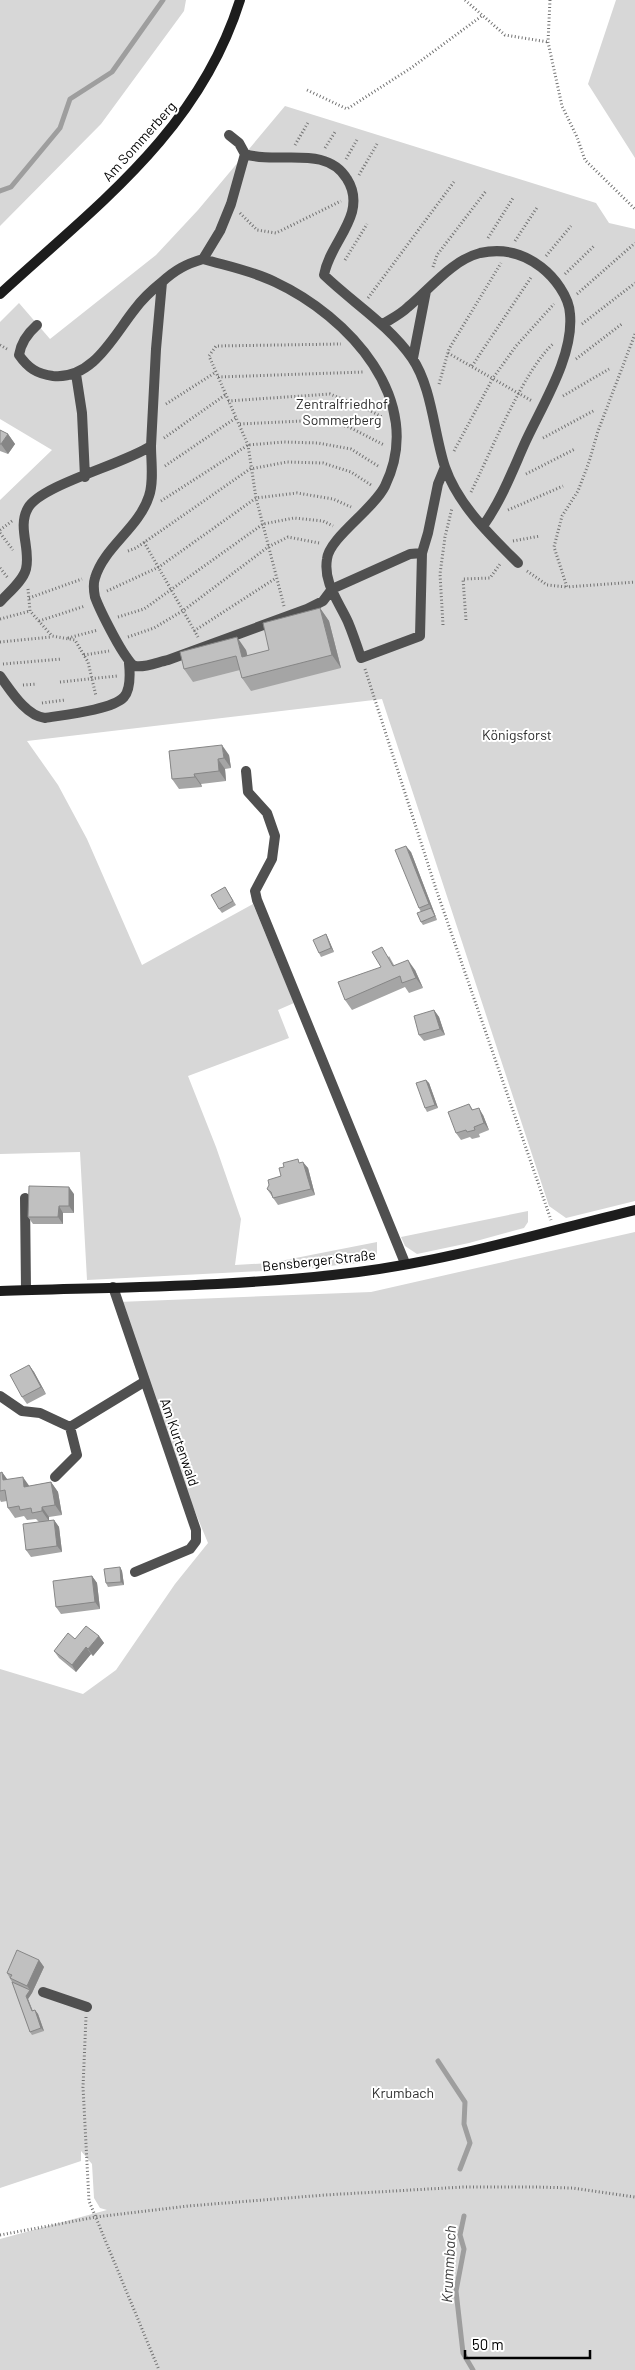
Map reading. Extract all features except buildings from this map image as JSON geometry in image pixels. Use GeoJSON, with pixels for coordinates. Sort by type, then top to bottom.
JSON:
{"type":"FeatureCollection","features":[{"type":"Feature","properties":{"kind":"main road","name":"Am Sommerberg"},"geometry":{"type":"LineString","coordinates":[[0,294],[129,178],[164,138],[195,98],[219,54],[240,0]]}},
{"type":"Feature","properties":{"kind":"main road","name":"Bensberger Straße"},"geometry":{"type":"LineString","coordinates":[[0,1291],[310,1277],[361,1272],[469,1251],[635,1210]]}},
{"type":"Feature","properties":{"kind":"street"},"geometry":{"type":"LineString","coordinates":[[37,325],[28,333],[20,348],[19,355],[27,366],[36,372],[48,376],[61,377],[76,374],[93,362],[149,293],[176,270],[203,258],[220,231],[231,204],[245,154],[239,143],[229,135]]}},
{"type":"Feature","properties":{"kind":"street"},"geometry":{"type":"LineString","coordinates":[[245,154],[273,159],[318,159],[332,163],[340,170],[353,191],[352,214],[326,263],[324,275],[383,324],[413,358],[422,380],[445,467],[456,490],[465,504],[486,522],[498,544],[518,563]]}},
{"type":"Feature","properties":{"kind":"street"},"geometry":{"type":"LineString","coordinates":[[383,324],[406,309],[461,262],[479,254],[515,252],[539,266],[557,284],[566,298],[570,313],[570,334],[557,374],[507,484],[486,522]]}},
{"type":"Feature","properties":{"kind":"street"},"geometry":{"type":"LineString","coordinates":[[203,258],[258,275],[292,291],[328,314],[366,352],[392,402],[396,426],[396,451],[390,474],[381,492],[364,514],[331,547],[327,556],[326,570],[332,589],[361,658],[420,636],[422,553],[438,484],[445,467]]}},
{"type":"Feature","properties":{"kind":"street"},"geometry":{"type":"LineString","coordinates":[[0,676],[24,706],[37,717],[45,718],[99,708],[114,703],[124,697],[127,690],[130,674],[129,663],[107,624],[96,599],[94,580],[106,558],[139,514],[150,495],[156,349],[162,282]]}},
{"type":"Feature","properties":{"kind":"street"},"geometry":{"type":"LineString","coordinates":[[413,358],[429,289]]}},
{"type":"Feature","properties":{"kind":"street"},"geometry":{"type":"LineString","coordinates":[[76,374],[82,413],[85,477]]}},
{"type":"Feature","properties":{"kind":"street"},"geometry":{"type":"LineString","coordinates":[[0,602],[23,576],[26,568],[24,521],[28,508],[36,498],[54,488],[137,455],[151,446]]}},
{"type":"Feature","properties":{"kind":"street"},"geometry":{"type":"LineString","coordinates":[[129,663],[136,666],[148,665],[287,616],[323,601],[332,589],[410,554],[422,553]]}},
{"type":"Feature","properties":{"kind":"street"},"geometry":{"type":"LineString","coordinates":[[246,771],[248,792],[266,813],[275,836],[272,859],[254,891],[405,1263]]}},
{"type":"Feature","properties":{"kind":"street"},"geometry":{"type":"LineString","coordinates":[[25,1198],[26,1290]]}},
{"type":"Feature","properties":{"kind":"street","name":"Am Kurtenwald"},"geometry":{"type":"LineString","coordinates":[[113,1287],[196,1530],[196,1541],[190,1548],[135,1572]]}},
{"type":"Feature","properties":{"kind":"street"},"geometry":{"type":"LineString","coordinates":[[70,1427],[144,1382]]}},
{"type":"Feature","properties":{"kind":"street"},"geometry":{"type":"LineString","coordinates":[[0,1396],[22,1411],[40,1413],[70,1427]]}},
{"type":"Feature","properties":{"kind":"street"},"geometry":{"type":"LineString","coordinates":[[55,1478],[77,1455],[70,1427]]}},
{"type":"Feature","properties":{"kind":"street"},"geometry":{"type":"LineString","coordinates":[[43,1992],[87,2007]]}},
{"type":"Feature","properties":{"kind":"path"},"geometry":{"type":"LineString","coordinates":[[465,0],[505,35],[548,42]]}},
{"type":"Feature","properties":{"kind":"path"},"geometry":{"type":"LineString","coordinates":[[550,0],[548,42],[562,106],[577,137],[585,160],[635,209]]}},
{"type":"Feature","properties":{"kind":"path"},"geometry":{"type":"LineString","coordinates":[[306,90],[347,109],[411,68],[483,15]]}},
{"type":"Feature","properties":{"kind":"path"},"geometry":{"type":"LineString","coordinates":[[287,158],[309,121]]}},
{"type":"Feature","properties":{"kind":"path"},"geometry":{"type":"LineString","coordinates":[[318,159],[335,132]]}},
{"type":"Feature","properties":{"kind":"path"},"geometry":{"type":"LineString","coordinates":[[340,170],[358,138]]}},
{"type":"Feature","properties":{"kind":"path"},"geometry":{"type":"LineString","coordinates":[[231,204],[257,230],[276,233],[353,191],[377,144]]}},
{"type":"Feature","properties":{"kind":"path"},"geometry":{"type":"LineString","coordinates":[[362,306],[454,182]]}},
{"type":"Feature","properties":{"kind":"path"},"geometry":{"type":"LineString","coordinates":[[429,289],[437,255],[486,191]]}},
{"type":"Feature","properties":{"kind":"path"},"geometry":{"type":"LineString","coordinates":[[479,254],[513,198]]}},
{"type":"Feature","properties":{"kind":"path"},"geometry":{"type":"LineString","coordinates":[[438,387],[448,353],[508,252],[538,206]]}},
{"type":"Feature","properties":{"kind":"path"},"geometry":{"type":"LineString","coordinates":[[332,282],[367,224]]}},
{"type":"Feature","properties":{"kind":"path"},"geometry":{"type":"LineString","coordinates":[[472,366],[539,266],[571,226]]}},
{"type":"Feature","properties":{"kind":"path"},"geometry":{"type":"LineString","coordinates":[[445,467],[493,378],[516,346],[566,298],[635,243]]}},
{"type":"Feature","properties":{"kind":"path"},"geometry":{"type":"LineString","coordinates":[[557,284],[569,268],[594,245]]}},
{"type":"Feature","properties":{"kind":"path"},"geometry":{"type":"LineString","coordinates":[[465,504],[537,362],[552,344],[570,334],[635,283]]}},
{"type":"Feature","properties":{"kind":"path"},"geometry":{"type":"LineString","coordinates":[[557,374],[624,324]]}},
{"type":"Feature","properties":{"kind":"path"},"geometry":{"type":"LineString","coordinates":[[567,587],[554,547],[562,516],[578,490],[635,334]]}},
{"type":"Feature","properties":{"kind":"path"},"geometry":{"type":"LineString","coordinates":[[287,616],[256,498],[250,469],[248,445],[209,356],[216,346],[358,343]]}},
{"type":"Feature","properties":{"kind":"path"},"geometry":{"type":"LineString","coordinates":[[448,353],[520,393]]}},
{"type":"Feature","properties":{"kind":"path"},"geometry":{"type":"LineString","coordinates":[[543,408],[610,368]]}},
{"type":"Feature","properties":{"kind":"path"},"geometry":{"type":"LineString","coordinates":[[153,413],[216,372]]}},
{"type":"Feature","properties":{"kind":"path"},"geometry":{"type":"LineString","coordinates":[[218,377],[377,372]]}},
{"type":"Feature","properties":{"kind":"path"},"geometry":{"type":"LineString","coordinates":[[228,401],[330,394],[365,408],[396,426]]}},
{"type":"Feature","properties":{"kind":"path"},"geometry":{"type":"LineString","coordinates":[[151,446],[225,395]]}},
{"type":"Feature","properties":{"kind":"path"},"geometry":{"type":"LineString","coordinates":[[523,448],[595,410]]}},
{"type":"Feature","properties":{"kind":"path"},"geometry":{"type":"LineString","coordinates":[[150,476],[237,417]]}},
{"type":"Feature","properties":{"kind":"path"},"geometry":{"type":"LineString","coordinates":[[240,424],[323,420],[349,427],[396,451]]}},
{"type":"Feature","properties":{"kind":"path"},"geometry":{"type":"LineString","coordinates":[[139,514],[248,445],[284,442],[318,443],[350,449],[390,474]]}},
{"type":"Feature","properties":{"kind":"path"},"geometry":{"type":"LineString","coordinates":[[507,484],[575,449]]}},
{"type":"Feature","properties":{"kind":"path"},"geometry":{"type":"LineString","coordinates":[[106,558],[136,548],[250,469],[287,462],[323,463],[351,472],[381,492]]}},
{"type":"Feature","properties":{"kind":"path"},"geometry":{"type":"LineString","coordinates":[[486,522],[563,486]]}},
{"type":"Feature","properties":{"kind":"path"},"geometry":{"type":"LineString","coordinates":[[443,625],[440,574],[445,538],[456,490]]}},
{"type":"Feature","properties":{"kind":"path"},"geometry":{"type":"LineString","coordinates":[[39,621],[96,599],[159,567],[256,498],[298,493],[332,499],[364,514]]}},
{"type":"Feature","properties":{"kind":"path"},"geometry":{"type":"LineString","coordinates":[[66,638],[144,610],[171,588],[263,524],[294,518],[323,522],[345,531]]}},
{"type":"Feature","properties":{"kind":"path"},"geometry":{"type":"LineString","coordinates":[[498,544],[540,536]]}},
{"type":"Feature","properties":{"kind":"path"},"geometry":{"type":"LineString","coordinates":[[84,655],[120,645],[154,628],[184,610],[268,547],[288,537],[331,547]]}},
{"type":"Feature","properties":{"kind":"path"},"geometry":{"type":"LineString","coordinates":[[144,542],[184,610],[202,646]]}},
{"type":"Feature","properties":{"kind":"path"},"geometry":{"type":"LineString","coordinates":[[466,620],[463,579],[490,578],[508,553]]}},
{"type":"Feature","properties":{"kind":"path"},"geometry":{"type":"LineString","coordinates":[[518,563],[547,585],[567,587],[635,582]]}},
{"type":"Feature","properties":{"kind":"path"},"geometry":{"type":"LineString","coordinates":[[26,568],[30,611],[52,636]]}},
{"type":"Feature","properties":{"kind":"path"},"geometry":{"type":"LineString","coordinates":[[29,598],[97,573]]}},
{"type":"Feature","properties":{"kind":"path"},"geometry":{"type":"LineString","coordinates":[[194,631],[276,578]]}},
{"type":"Feature","properties":{"kind":"path"},"geometry":{"type":"LineString","coordinates":[[0,619],[30,611]]}},
{"type":"Feature","properties":{"kind":"path"},"geometry":{"type":"LineString","coordinates":[[0,642],[52,636],[75,640],[84,655],[99,708]]}},
{"type":"Feature","properties":{"kind":"path"},"geometry":{"type":"LineString","coordinates":[[361,658],[436,889],[555,1230]]}},
{"type":"Feature","properties":{"kind":"path"},"geometry":{"type":"LineString","coordinates":[[0,664],[62,659]]}},
{"type":"Feature","properties":{"kind":"path"},"geometry":{"type":"LineString","coordinates":[[60,682],[130,674]]}},
{"type":"Feature","properties":{"kind":"path"},"geometry":{"type":"LineString","coordinates":[[24,706],[72,699]]}},
{"type":"Feature","properties":{"kind":"path"},"geometry":{"type":"LineString","coordinates":[[85,2034],[83,2087],[89,2201],[160,2370]]}},
{"type":"Feature","properties":{"kind":"path"},"geometry":{"type":"LineString","coordinates":[[0,2235],[96,2217],[197,2205],[463,2187],[572,2188],[635,2197]]}},
{"type":"Feature","properties":{"kind":"green space"},"geometry":{"type":"Polygon","coordinates":[[[0,0],[186,0],[184,11],[101,124],[0,226],[0,0]]]}},
{"type":"Feature","properties":{"kind":"green space"},"geometry":{"type":"Polygon","coordinates":[[[616,0],[635,0],[635,158],[588,84],[616,0]]]}},
{"type":"Feature","properties":{"kind":"green space"},"geometry":{"type":"Polygon","coordinates":[[[285,106],[596,203],[609,223],[635,229],[635,1201],[566,1218],[549,1206],[382,699],[27,741],[58,785],[87,839],[142,965],[253,904],[294,1003],[278,1010],[289,1038],[188,1076],[216,1147],[241,1219],[235,1265],[270,1263],[377,1242],[377,1255],[367,1262],[301,1269],[87,1280],[80,1152],[0,1154],[0,500],[52,450],[0,419],[0,322],[19,303],[50,339],[156,255],[198,210],[285,106]]]}},
{"type":"Feature","properties":{"kind":"green space"},"geometry":{"type":"Polygon","coordinates":[[[528,1211],[528,1222],[524,1228],[469,1243],[417,1254],[405,1246],[401,1237],[528,1211]]]}},
{"type":"Feature","properties":{"kind":"green space","name":"Krumbach"},"geometry":{"type":"Polygon","coordinates":[[[635,1232],[635,2370],[0,2370],[0,2239],[107,2210],[100,2208],[94,2198],[92,2164],[81,2151],[81,2161],[0,2188],[0,1669],[83,1694],[116,1670],[175,1584],[208,1543],[134,1364],[118,1302],[371,1292],[635,1232]]]}},
{"type":"Feature","properties":{"kind":"waterway"},"geometry":{"type":"LineString","coordinates":[[0,191],[11,187],[60,128],[70,99],[112,72],[163,0]]}},
{"type":"Feature","properties":{"kind":"waterway","name":"Krummbach"},"geometry":{"type":"LineString","coordinates":[[438,2061],[465,2102],[464,2124],[470,2143],[460,2169]]}},
{"type":"Feature","properties":{"kind":"waterway","name":"Krummbach"},"geometry":{"type":"LineString","coordinates":[[464,2216],[460,2235],[464,2249],[456,2291],[463,2353],[473,2370]]}},
{"type":"Feature","properties":{"kind":"park label","name":"Zentralfriedhof Sommerberg"},"geometry":{"type":"Point","coordinates":[342,412]}},
{"type":"Feature","properties":{"kind":"park label","name":"Königsforst"},"geometry":{"type":"Point","coordinates":[517,734]}}]}
